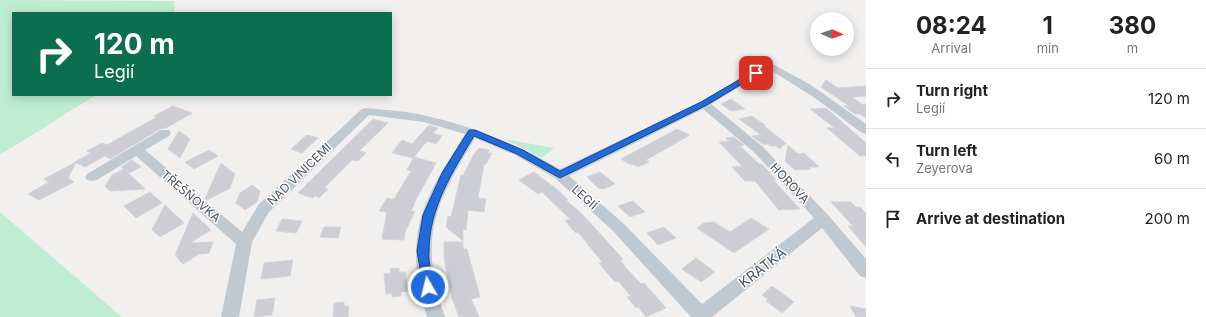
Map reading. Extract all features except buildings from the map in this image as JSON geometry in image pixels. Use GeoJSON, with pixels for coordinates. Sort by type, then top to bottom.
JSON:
{"type":"FeatureCollection","features":[{"type":"Feature","properties":{"kind":"street"},"geometry":{"type":"LineString","coordinates":[[560,175],[704,104],[769,65],[804,84],[834,104],[866,130]]}},
{"type":"Feature","properties":{"kind":"street","name":"HOROVA"},"geometry":{"type":"LineString","coordinates":[[704,104],[759,150],[823,219],[866,272]]}},
{"type":"Feature","properties":{"kind":"street","name":"LEGIÍ"},"geometry":{"type":"LineString","coordinates":[[366,110],[425,119],[472,132],[520,152],[560,175],[618,227],[702,316]]}},
{"type":"Feature","properties":{"kind":"street","name":"NAD VINICEMI"},"geometry":{"type":"LineString","coordinates":[[230,317],[244,242],[264,208],[366,110]]}},
{"type":"Feature","properties":{"kind":"street"},"geometry":{"type":"LineString","coordinates":[[436,317],[430,299],[423,251],[428,215],[447,173],[472,132]]}},
{"type":"Feature","properties":{"kind":"street"},"geometry":{"type":"LineString","coordinates":[[92,177],[166,133]]}},
{"type":"Feature","properties":{"kind":"street","name":"TŘEŠŇOVKA"},"geometry":{"type":"LineString","coordinates":[[137,150],[244,242]]}},
{"type":"Feature","properties":{"kind":"street","name":"KRÁTKÁ"},"geometry":{"type":"LineString","coordinates":[[702,316],[823,219]]}},
{"type":"Feature","properties":{"kind":"green space"},"geometry":{"type":"Polygon","coordinates":[[[0,0],[174,1],[175,12],[12,12],[12,96],[94,96],[0,155],[0,0]]]}},
{"type":"Feature","properties":{"kind":"green space"},"geometry":{"type":"Polygon","coordinates":[[[504,139],[554,148],[542,158],[504,139]]]}},
{"type":"Feature","properties":{"kind":"green space"},"geometry":{"type":"Polygon","coordinates":[[[0,212],[122,317],[0,317],[0,212]]]}},
{"type":"Feature","properties":{"kind":"route"},"geometry":{"type":"LineString","coordinates":[[428,287],[423,251],[428,215],[447,173],[472,132],[520,152],[560,175],[704,104],[756,73]]}}]}
